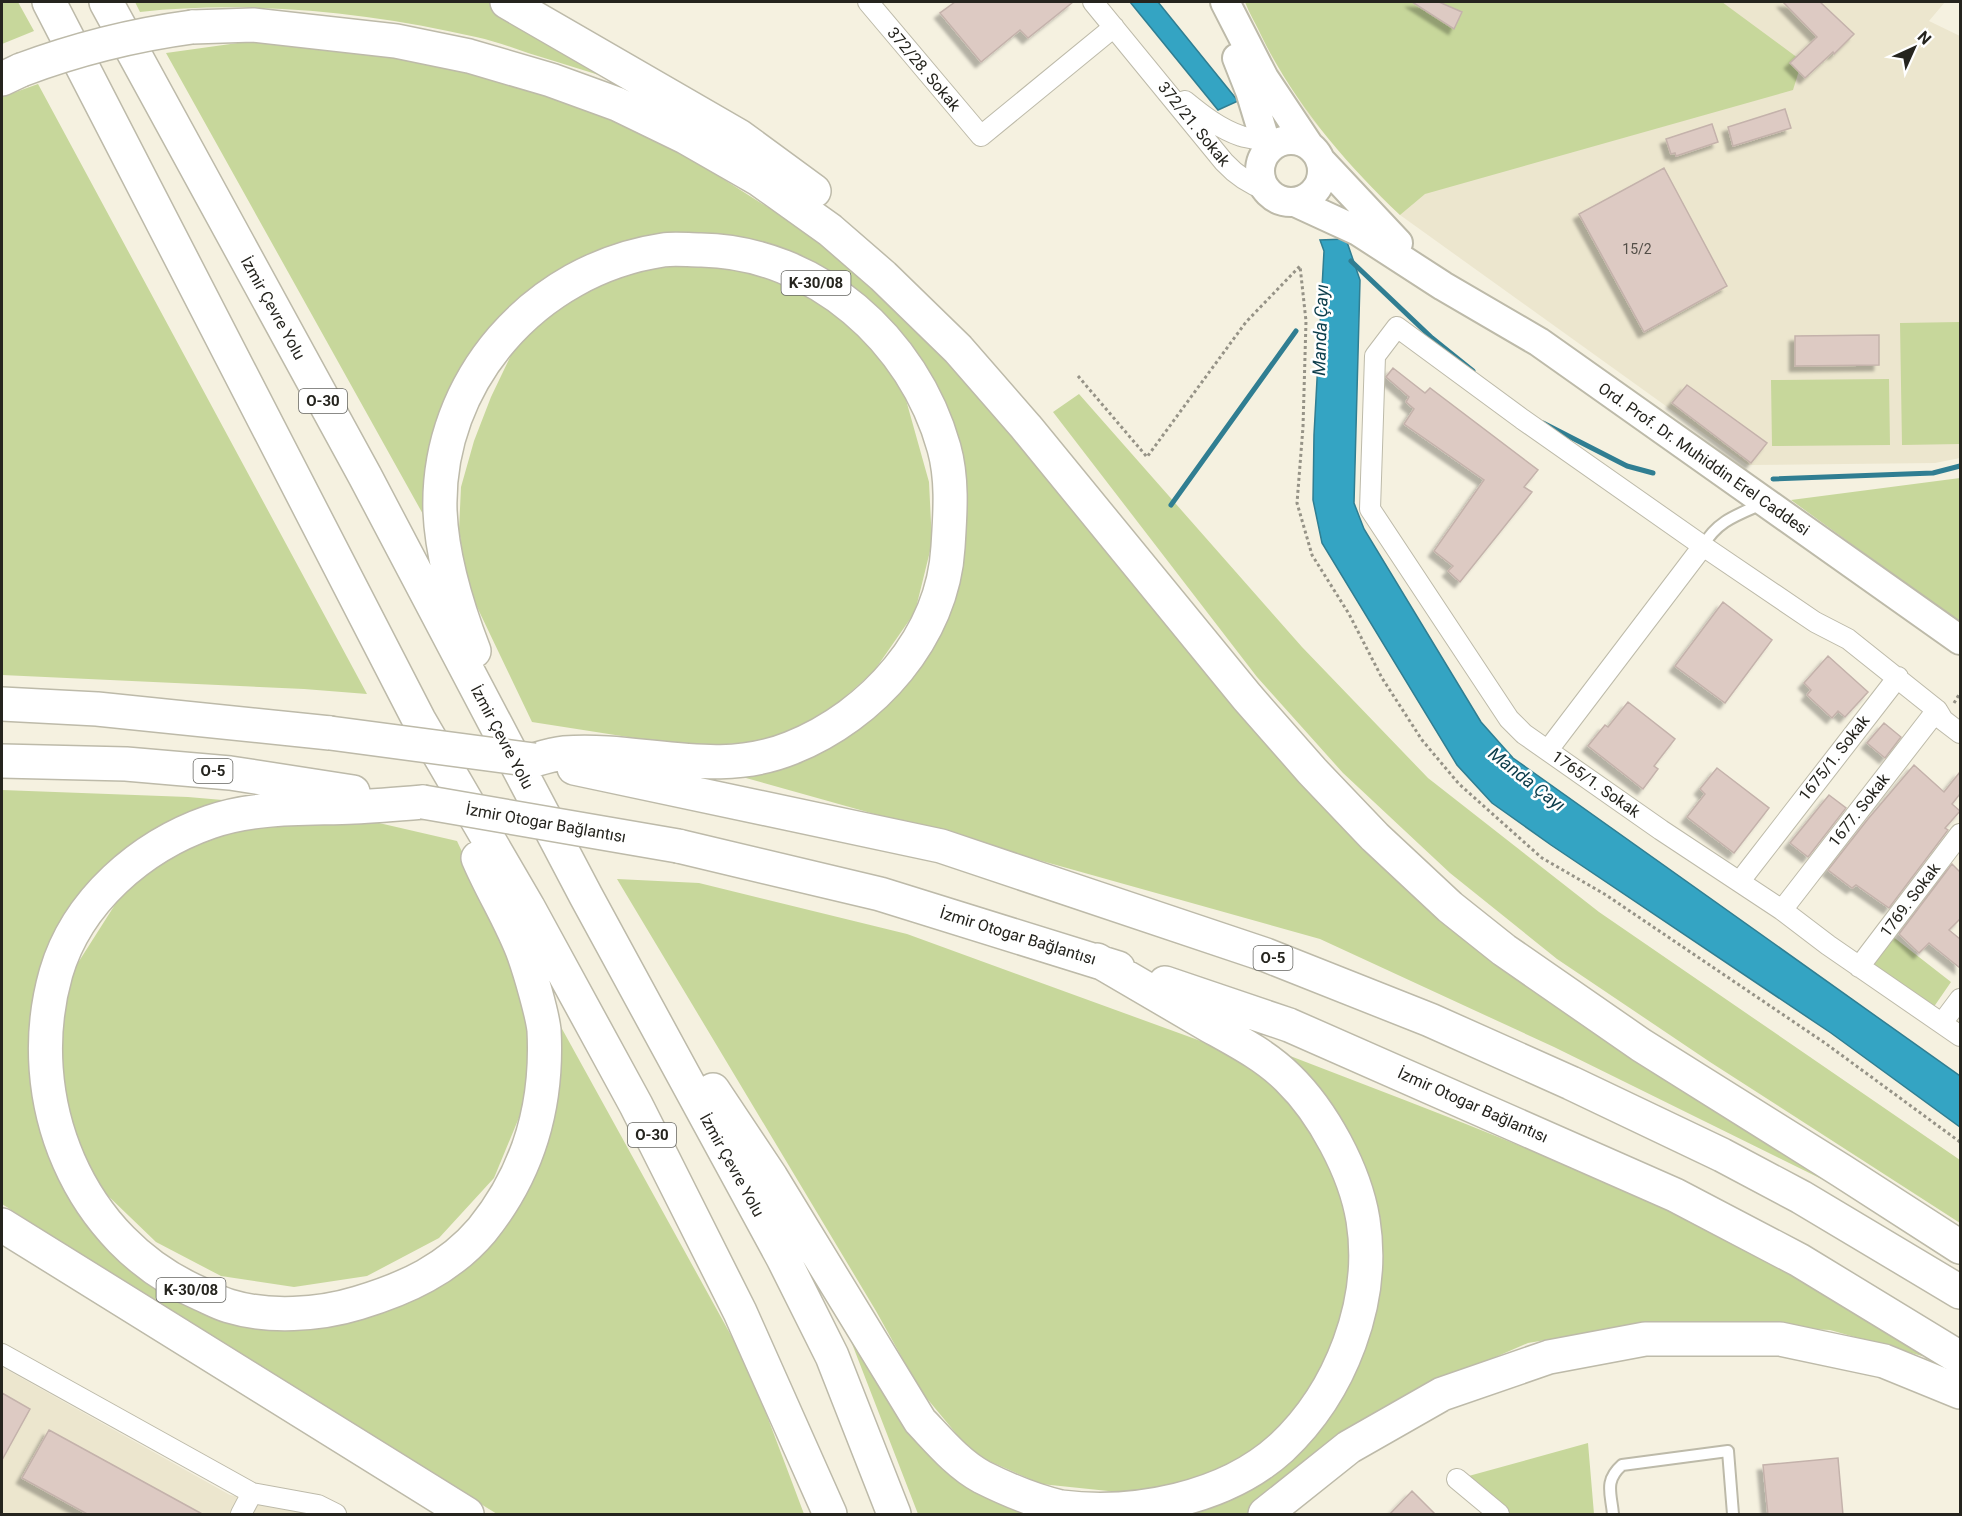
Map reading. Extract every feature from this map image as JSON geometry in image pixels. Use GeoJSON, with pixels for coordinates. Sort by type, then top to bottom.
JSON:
{"type":"FeatureCollection","features":[{"type":"Feature","properties":{"kind":"highway","name":"O-30"},"geometry":{"type":"LineString","coordinates":[[49,2],[409,699],[528,907],[636,1105],[740,1312],[830,1515]]}},
{"type":"Feature","properties":{"kind":"highway","name":"İzmir Çevre Yolu"},"geometry":{"type":"LineString","coordinates":[[106,2],[364,476],[536,803],[783,1258],[832,1356],[894,1515]]}},
{"type":"Feature","properties":{"kind":"highway"},"geometry":{"type":"LineString","coordinates":[[507,2],[739,136],[822,198],[875,244],[925,301],[958,349]]}},
{"type":"Feature","properties":{"kind":"highway"},"geometry":{"type":"LineString","coordinates":[[11,74],[61,55],[101,44],[143,34],[192,27],[254,25],[396,41],[469,56],[551,80],[617,104],[686,137],[760,180],[830,230],[883,276],[958,349],[1026,427],[1247,697],[1298,755],[1375,837],[1450,907],[1504,950],[1641,1045],[1960,1248]]}},
{"type":"Feature","properties":{"kind":"highway","name":"K-30/08"},"geometry":{"type":"LineString","coordinates":[[534,760],[563,753],[574,753],[626,755],[703,763],[745,760],[785,751],[815,738],[849,717],[878,692],[901,666],[921,635],[942,583],[948,558],[950,481],[945,451],[931,410],[909,368],[882,334],[852,306],[791,270],[746,255],[711,250],[664,250],[615,262],[578,277],[544,299],[507,332],[483,363],[465,394],[450,429],[441,480],[440,508],[443,547],[472,645],[536,803]]}},
{"type":"Feature","properties":{"kind":"highway","name":"O-5"},"geometry":{"type":"LineString","coordinates":[[2,704],[97,709],[330,733],[534,760],[941,846],[1266,955],[1430,1020],[1571,1083],[1722,1155],[1801,1197],[1960,1292]]}},
{"type":"Feature","properties":{"kind":"highway","name":"İzmir Otogar Bağlantısı"},"geometry":{"type":"LineString","coordinates":[[2,761],[126,764],[230,773],[423,802],[678,846],[880,894],[1097,960],[1289,1025],[1538,1133],[1675,1196],[1799,1260],[1960,1358]]}},
{"type":"Feature","properties":{"kind":"highway","name":"K-30/08"},"geometry":{"type":"LineString","coordinates":[[423,802],[250,813],[212,821],[171,838],[135,861],[105,890],[86,914],[69,942],[56,973],[48,1017],[46,1060],[48,1097],[59,1138],[77,1179],[124,1244],[150,1266],[183,1286],[231,1307],[281,1314],[338,1309],[382,1296],[421,1280],[452,1259],[479,1233],[502,1203],[523,1165],[537,1127],[544,1027],[524,954],[483,869],[453,799],[449,769]]}},
{"type":"Feature","properties":{"kind":"highway"},"geometry":{"type":"LineString","coordinates":[[586,896],[771,1177],[920,1421],[945,1448],[980,1476],[1020,1494],[1060,1506],[1114,1511],[1168,1503],[1212,1491],[1247,1473],[1281,1448],[1308,1418],[1336,1373],[1349,1343],[1360,1303],[1365,1261],[1363,1220],[1349,1174],[1337,1146],[1316,1111],[1288,1078],[1251,1050],[1097,960]]}},
{"type":"Feature","properties":{"kind":"highway","name":"K-30/08"},"geometry":{"type":"LineString","coordinates":[[2,1225],[467,1515]]}},
{"type":"Feature","properties":{"kind":"highway","name":"K-30/08"},"geometry":{"type":"LineString","coordinates":[[2,1243],[254,1381]]}},
{"type":"Feature","properties":{"kind":"highway"},"geometry":{"type":"LineString","coordinates":[[1265,1515],[1349,1447],[1442,1394],[1549,1357],[1645,1340],[1780,1339],[1884,1362],[1960,1392]]}},
{"type":"Feature","properties":{"kind":"main road"},"geometry":{"type":"LineString","coordinates":[[1217,2],[1269,144],[1262,159],[1261,181],[1274,198],[1284,202],[1306,199],[1320,183],[1323,172],[1314,153],[1298,140],[1269,144]]}},
{"type":"Feature","properties":{"kind":"main road","name":"Ord. Prof. Dr. Muhiddin Erel Caddesi"},"geometry":{"type":"LineString","coordinates":[[1225,2],[1264,78],[1314,153],[1375,219],[1443,286]]}},
{"type":"Feature","properties":{"kind":"main road","name":"Ord. Prof. Dr. Muhiddin Erel Caddesi"},"geometry":{"type":"LineString","coordinates":[[1295,202],[1358,231],[1443,286],[1539,342],[1960,640]]}},
{"type":"Feature","properties":{"kind":"street","name":"372/28. Sokak"},"geometry":{"type":"LineString","coordinates":[[868,2],[981,136],[1114,27]]}},
{"type":"Feature","properties":{"kind":"street","name":"372/21. Sokak"},"geometry":{"type":"LineString","coordinates":[[1094,2],[1235,173],[1250,184],[1266,190]]}},
{"type":"Feature","properties":{"kind":"street","name":"372/21. Sokak"},"geometry":{"type":"LineString","coordinates":[[1153,74],[1207,119],[1241,136],[1269,144]]}},
{"type":"Feature","properties":{"kind":"street"},"geometry":{"type":"LineString","coordinates":[[1548,750],[1524,734],[1509,719],[1370,509],[1375,356],[1397,327],[1522,419],[1703,546],[1815,622],[1848,639],[1898,677],[1960,733]]}},
{"type":"Feature","properties":{"kind":"street","name":"1765/1. Sokak"},"geometry":{"type":"LineString","coordinates":[[1703,546],[1548,750],[1661,830],[1782,909],[1858,967],[1960,1036]]}},
{"type":"Feature","properties":{"kind":"street","name":"1675/1. Sokak"},"geometry":{"type":"LineString","coordinates":[[1740,880],[1898,677]]}},
{"type":"Feature","properties":{"kind":"street","name":"1677. Sokak"},"geometry":{"type":"LineString","coordinates":[[1782,909],[1937,710]]}},
{"type":"Feature","properties":{"kind":"street","name":"1769. Sokak"},"geometry":{"type":"LineString","coordinates":[[1858,967],[1960,834]]}},
{"type":"Feature","properties":{"kind":"street"},"geometry":{"type":"LineString","coordinates":[[1942,1023],[1960,999]]}},
{"type":"Feature","properties":{"kind":"street"},"geometry":{"type":"LineString","coordinates":[[2,1354],[252,1493],[318,1505],[336,1515]]}},
{"type":"Feature","properties":{"kind":"street"},"geometry":{"type":"LineString","coordinates":[[1457,1479],[1499,1515]]}},
{"type":"Feature","properties":{"kind":"street"},"geometry":{"type":"LineString","coordinates":[[241,1515],[252,1493]]}},
{"type":"Feature","properties":{"kind":"lane"},"geometry":{"type":"LineString","coordinates":[[1703,546],[1710,534],[1725,520],[1765,503]]}},
{"type":"Feature","properties":{"kind":"lane"},"geometry":{"type":"LineString","coordinates":[[1613,1515],[1610,1481],[1622,1466],[1728,1451],[1733,1515]]}},
{"type":"Feature","properties":{"kind":"shaded area"},"geometry":{"type":"Polygon","coordinates":[[[1245,2],[1945,2],[1929,21],[1960,36],[1960,458],[1935,463],[1748,465],[1400,215],[1381,197],[1309,116],[1272,57],[1245,2]]]}},
{"type":"Feature","properties":{"kind":"shaded area"},"geometry":{"type":"Polygon","coordinates":[[[2,1367],[230,1495],[316,1514],[2,1514],[2,1367]]]}},
{"type":"Feature","properties":{"kind":"green space"},"geometry":{"type":"Polygon","coordinates":[[[2,2],[18,2],[34,31],[2,44],[2,2]]]}},
{"type":"Feature","properties":{"kind":"green space"},"geometry":{"type":"Polygon","coordinates":[[[135,2],[488,2],[637,87],[489,40],[435,28],[351,15],[266,8],[224,7],[140,12],[135,2]]]}},
{"type":"Feature","properties":{"kind":"green space"},"geometry":{"type":"Polygon","coordinates":[[[1245,2],[1722,2],[1802,61],[1793,90],[1425,194],[1400,215],[1341,153],[1305,108],[1274,60],[1245,2]]]}},
{"type":"Feature","properties":{"kind":"green space"},"geometry":{"type":"Polygon","coordinates":[[[252,41],[416,58],[608,114],[709,170],[832,248],[954,369],[1336,812],[1858,1197],[1554,1047],[1320,939],[728,773],[843,731],[954,566],[922,364],[723,242],[508,316],[429,525],[166,53],[252,41]]]}},
{"type":"Feature","properties":{"kind":"green space"},"geometry":{"type":"Polygon","coordinates":[[[38,84],[367,694],[2,675],[2,97],[38,84]]]}},
{"type":"Feature","properties":{"kind":"green space"},"geometry":{"type":"Polygon","coordinates":[[[694,263],[766,274],[817,296],[862,332],[901,382],[929,482],[932,543],[915,612],[874,671],[824,716],[765,741],[692,747],[532,722],[468,588],[459,530],[461,487],[474,441],[491,397],[512,353],[545,318],[580,294],[635,272],[694,263]]]}},
{"type":"Feature","properties":{"kind":"green space"},"geometry":{"type":"Polygon","coordinates":[[[1960,322],[1960,444],[1902,445],[1900,323],[1960,322]]]}},
{"type":"Feature","properties":{"kind":"green space"},"geometry":{"type":"Polygon","coordinates":[[[1889,379],[1890,445],[1772,446],[1771,380],[1889,379]]]}},
{"type":"Feature","properties":{"kind":"green space"},"geometry":{"type":"Polygon","coordinates":[[[1079,394],[1302,647],[1428,778],[1599,912],[1960,1160],[1960,1223],[1710,1062],[1557,959],[1450,873],[1343,773],[1257,677],[1053,412],[1079,394]]]}},
{"type":"Feature","properties":{"kind":"green space"},"geometry":{"type":"Polygon","coordinates":[[[1960,478],[1960,623],[1791,500],[1960,478]]]}},
{"type":"Feature","properties":{"kind":"green space"},"geometry":{"type":"Polygon","coordinates":[[[2,790],[188,797],[234,801],[62,932],[50,1138],[157,1280],[362,1315],[533,1177],[549,1139],[561,1027],[749,1368],[804,1514],[497,1514],[139,1293],[2,1204],[2,790]]]}},
{"type":"Feature","properties":{"kind":"green space"},"geometry":{"type":"Polygon","coordinates":[[[310,814],[379,823],[457,841],[505,944],[529,1022],[525,1103],[494,1178],[439,1238],[367,1276],[294,1287],[221,1276],[156,1242],[103,1191],[69,1125],[57,1053],[67,980],[125,889],[181,849],[232,825],[310,814]]]}},
{"type":"Feature","properties":{"kind":"green space"},"geometry":{"type":"Polygon","coordinates":[[[617,879],[699,883],[907,934],[1220,1048],[1287,1092],[1317,1132],[1346,1196],[1353,1250],[1344,1329],[1319,1381],[1274,1437],[1212,1474],[1137,1494],[1041,1484],[973,1454],[920,1390],[876,1311],[617,879]]]}},
{"type":"Feature","properties":{"kind":"green space"},"geometry":{"type":"Polygon","coordinates":[[[1892,936],[1951,982],[1931,1011],[1871,968],[1892,936]]]}},
{"type":"Feature","properties":{"kind":"green space"},"geometry":{"type":"Polygon","coordinates":[[[1285,1054],[1495,1135],[1659,1206],[1813,1288],[1928,1353],[1922,1356],[1830,1330],[1658,1321],[1528,1343],[1404,1397],[1321,1449],[1249,1514],[1171,1514],[1264,1473],[1380,1261],[1285,1054]]]}},
{"type":"Feature","properties":{"kind":"green space"},"geometry":{"type":"Polygon","coordinates":[[[844,1323],[903,1417],[1038,1514],[918,1514],[844,1323]]]}},
{"type":"Feature","properties":{"kind":"green space"},"geometry":{"type":"Polygon","coordinates":[[[1588,1443],[1594,1514],[1511,1514],[1465,1477],[1588,1443]]]}},
{"type":"Feature","properties":{"kind":"water"},"geometry":{"type":"Polygon","coordinates":[[[1130,2],[1158,2],[1238,101],[1218,110],[1130,2]]]}},
{"type":"Feature","properties":{"kind":"water","name":"Manda Çayı"},"geometry":{"type":"Polygon","coordinates":[[[1346,239],[1360,280],[1354,503],[1364,529],[1481,722],[1513,758],[1960,1076],[1960,1127],[1831,1033],[1492,803],[1457,765],[1322,543],[1313,500],[1314,435],[1324,251],[1320,240],[1346,239]]]}},
{"type":"Feature","properties":{"kind":"building"},"geometry":{"type":"Polygon","coordinates":[[[955,2],[1073,2],[1028,38],[1020,30],[981,62],[940,13],[955,2]]]}},
{"type":"Feature","properties":{"kind":"building"},"geometry":{"type":"Polygon","coordinates":[[[1412,2],[1439,2],[1462,12],[1454,29],[1412,2]]]}},
{"type":"Feature","properties":{"kind":"building"},"geometry":{"type":"Polygon","coordinates":[[[1783,2],[1820,2],[1854,34],[1805,78],[1790,63],[1817,37],[1783,2]]]}},
{"type":"Feature","properties":{"kind":"building"},"geometry":{"type":"Polygon","coordinates":[[[1785,109],[1791,128],[1733,146],[1728,127],[1785,109]]]}},
{"type":"Feature","properties":{"kind":"building"},"geometry":{"type":"Polygon","coordinates":[[[1712,124],[1718,142],[1676,156],[1675,153],[1671,154],[1666,139],[1712,124]]]}},
{"type":"Feature","properties":{"kind":"building"},"geometry":{"type":"Polygon","coordinates":[[[1664,168],[1727,286],[1644,332],[1579,214],[1664,168]]]}},
{"type":"Feature","properties":{"kind":"building"},"geometry":{"type":"Polygon","coordinates":[[[1879,335],[1879,365],[1795,366],[1795,336],[1879,335]]]}},
{"type":"Feature","properties":{"kind":"building"},"geometry":{"type":"Polygon","coordinates":[[[1393,368],[1425,393],[1430,388],[1538,470],[1524,487],[1532,492],[1460,582],[1448,571],[1453,566],[1434,551],[1484,480],[1404,424],[1414,409],[1406,402],[1409,397],[1386,377],[1393,368]]]}},
{"type":"Feature","properties":{"kind":"building"},"geometry":{"type":"Polygon","coordinates":[[[1687,385],[1767,443],[1751,463],[1672,403],[1687,385]]]}},
{"type":"Feature","properties":{"kind":"building"},"geometry":{"type":"Polygon","coordinates":[[[1723,602],[1772,640],[1725,703],[1675,666],[1723,602]]]}},
{"type":"Feature","properties":{"kind":"building"},"geometry":{"type":"Polygon","coordinates":[[[1828,656],[1868,692],[1845,717],[1838,711],[1832,718],[1807,695],[1811,690],[1804,683],[1828,656]]]}},
{"type":"Feature","properties":{"kind":"building"},"geometry":{"type":"Polygon","coordinates":[[[1628,702],[1675,739],[1654,766],[1658,769],[1643,789],[1588,746],[1605,725],[1608,727],[1628,702]]]}},
{"type":"Feature","properties":{"kind":"building"},"geometry":{"type":"Polygon","coordinates":[[[1884,723],[1901,737],[1885,758],[1867,743],[1884,723]]]}},
{"type":"Feature","properties":{"kind":"building"},"geometry":{"type":"Polygon","coordinates":[[[1914,765],[1944,792],[1960,772],[1960,794],[1952,804],[1960,811],[1945,828],[1948,830],[1889,908],[1856,885],[1852,888],[1828,870],[1914,765]]]}},
{"type":"Feature","properties":{"kind":"building"},"geometry":{"type":"Polygon","coordinates":[[[1717,768],[1769,808],[1734,853],[1687,817],[1705,794],[1700,789],[1717,768]]]}},
{"type":"Feature","properties":{"kind":"building"},"geometry":{"type":"Polygon","coordinates":[[[1829,795],[1846,808],[1808,857],[1790,843],[1829,795]]]}},
{"type":"Feature","properties":{"kind":"building"},"geometry":{"type":"Polygon","coordinates":[[[1952,864],[1960,872],[1960,919],[1949,930],[1960,939],[1960,968],[1929,943],[1919,953],[1899,934],[1952,864]]]}},
{"type":"Feature","properties":{"kind":"building"},"geometry":{"type":"Polygon","coordinates":[[[2,1393],[30,1409],[2,1460],[2,1393]]]}},
{"type":"Feature","properties":{"kind":"building"},"geometry":{"type":"Polygon","coordinates":[[[49,1430],[204,1515],[89,1515],[22,1478],[49,1430]]]}},
{"type":"Feature","properties":{"kind":"building"},"geometry":{"type":"Polygon","coordinates":[[[1838,1458],[1843,1515],[1768,1515],[1763,1465],[1838,1458]]]}},
{"type":"Feature","properties":{"kind":"building"},"geometry":{"type":"Polygon","coordinates":[[[1412,1491],[1436,1515],[1389,1515],[1412,1491]]]}},
{"type":"Feature","properties":{"kind":"waterway"},"geometry":{"type":"LineString","coordinates":[[1351,261],[1432,338],[1473,371]]}},
{"type":"Feature","properties":{"kind":"waterway"},"geometry":{"type":"LineString","coordinates":[[1171,505],[1296,331]]}},
{"type":"Feature","properties":{"kind":"waterway"},"geometry":{"type":"LineString","coordinates":[[1543,423],[1627,466],[1653,473]]}},
{"type":"Feature","properties":{"kind":"waterway"},"geometry":{"type":"LineString","coordinates":[[1773,479],[1933,473],[1960,466]]}}]}
